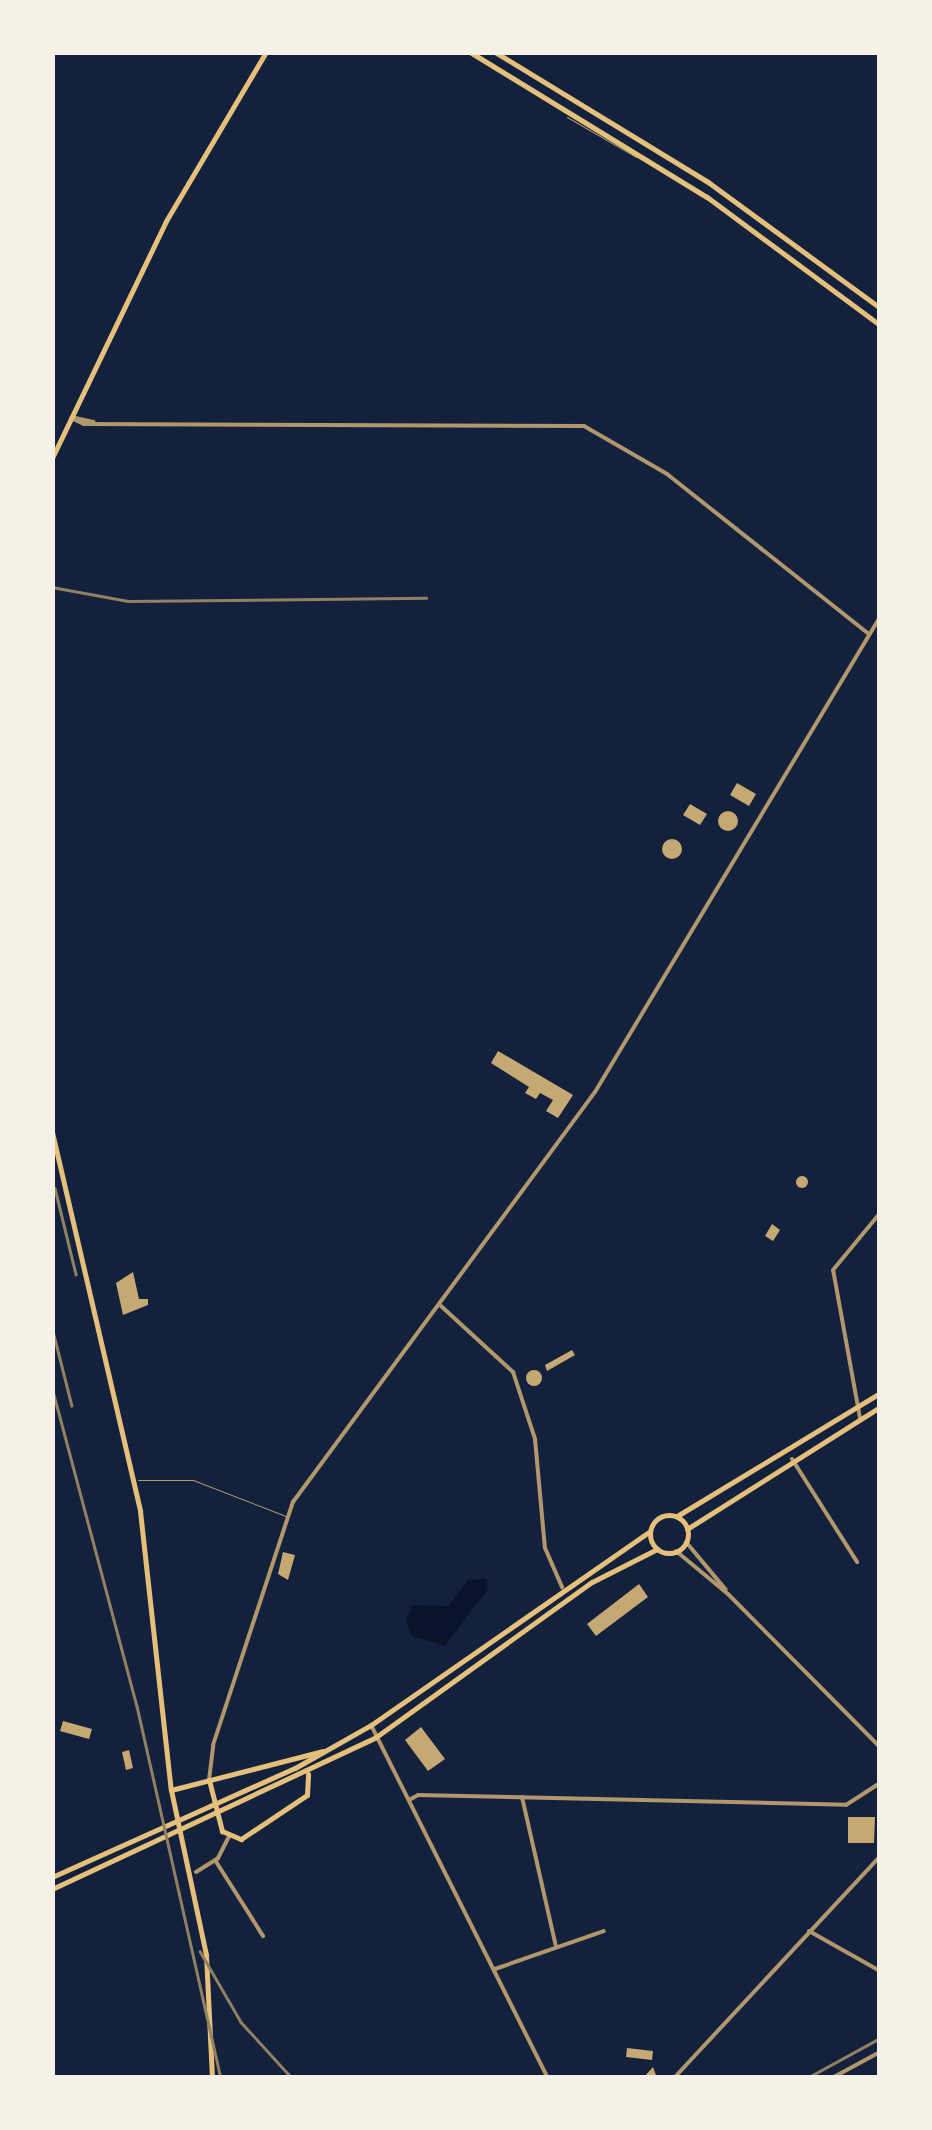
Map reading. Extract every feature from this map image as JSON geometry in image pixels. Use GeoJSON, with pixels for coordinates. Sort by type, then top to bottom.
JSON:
{"type":"FeatureCollection","features":[{"type":"Feature","properties":{"kind":"main road"},"geometry":{"type":"LineString","coordinates":[[52,458],[157,238],[266,52]]}},
{"type":"Feature","properties":{"kind":"main road"},"geometry":{"type":"LineString","coordinates":[[470,52],[738,218],[880,325]]}},
{"type":"Feature","properties":{"kind":"main road"},"geometry":{"type":"LineString","coordinates":[[494,52],[708,182],[880,308]]}},
{"type":"Feature","properties":{"kind":"main road"},"geometry":{"type":"LineString","coordinates":[[52,1132],[134,1481],[163,1674],[171,1790],[208,1971],[212,2078]]}},
{"type":"Feature","properties":{"kind":"main road"},"geometry":{"type":"LineString","coordinates":[[52,1877],[255,1786],[370,1726],[562,1587],[650,1531],[663,1515],[677,1516],[880,1392]]}},
{"type":"Feature","properties":{"kind":"main road"},"geometry":{"type":"LineString","coordinates":[[52,1889],[308,1774],[376,1737],[592,1582],[658,1549],[676,1551],[686,1542],[688,1528],[880,1407]]}},
{"type":"Feature","properties":{"kind":"main road"},"geometry":{"type":"LineString","coordinates":[[677,1516],[688,1528]]}},
{"type":"Feature","properties":{"kind":"main road"},"geometry":{"type":"LineString","coordinates":[[650,1531],[658,1549]]}},
{"type":"Feature","properties":{"kind":"main road"},"geometry":{"type":"LineString","coordinates":[[171,1790],[330,1749]]}},
{"type":"Feature","properties":{"kind":"main road"},"geometry":{"type":"LineString","coordinates":[[209,1780],[220,1825],[229,1836],[247,1836],[302,1799],[310,1786],[308,1774]]}},
{"type":"Feature","properties":{"kind":"street"},"geometry":{"type":"LineString","coordinates":[[72,418],[94,422],[584,426],[667,474],[869,634]]}},
{"type":"Feature","properties":{"kind":"street"},"geometry":{"type":"LineString","coordinates":[[209,1780],[213,1745],[286,1516],[595,1092],[880,616]]}},
{"type":"Feature","properties":{"kind":"street"},"geometry":{"type":"LineString","coordinates":[[860,1418],[833,1270],[880,1213]]}},
{"type":"Feature","properties":{"kind":"street"},"geometry":{"type":"LineString","coordinates":[[442,1306],[512,1371],[535,1439],[545,1548],[562,1587]]}},
{"type":"Feature","properties":{"kind":"street"},"geometry":{"type":"LineString","coordinates":[[792,1459],[856,1562]]}},
{"type":"Feature","properties":{"kind":"street"},"geometry":{"type":"LineString","coordinates":[[686,1542],[728,1594]]}},
{"type":"Feature","properties":{"kind":"street"},"geometry":{"type":"LineString","coordinates":[[676,1551],[728,1594],[880,1747]]}},
{"type":"Feature","properties":{"kind":"street"},"geometry":{"type":"LineString","coordinates":[[52,1646],[52,1700]]}},
{"type":"Feature","properties":{"kind":"street"},"geometry":{"type":"LineString","coordinates":[[370,1726],[548,2078]]}},
{"type":"Feature","properties":{"kind":"street"},"geometry":{"type":"LineString","coordinates":[[409,1800],[522,1797],[846,1804],[880,1784]]}},
{"type":"Feature","properties":{"kind":"street"},"geometry":{"type":"LineString","coordinates":[[522,1797],[556,1946]]}},
{"type":"Feature","properties":{"kind":"street"},"geometry":{"type":"LineString","coordinates":[[196,1872],[216,1860],[229,1836]]}},
{"type":"Feature","properties":{"kind":"street"},"geometry":{"type":"LineString","coordinates":[[674,2078],[880,1856]]}},
{"type":"Feature","properties":{"kind":"street"},"geometry":{"type":"LineString","coordinates":[[216,1860],[263,1936]]}},
{"type":"Feature","properties":{"kind":"street"},"geometry":{"type":"LineString","coordinates":[[810,1930],[880,1971]]}},
{"type":"Feature","properties":{"kind":"street"},"geometry":{"type":"LineString","coordinates":[[495,1969],[604,1931]]}},
{"type":"Feature","properties":{"kind":"street"},"geometry":{"type":"LineString","coordinates":[[832,2078],[880,2052]]}},
{"type":"Feature","properties":{"kind":"lane"},"geometry":{"type":"LineString","coordinates":[[134,1481],[193,1480],[286,1516]]}},
{"type":"Feature","properties":{"kind":"water"},"geometry":{"type":"Polygon","coordinates":[[[487,1579],[488,1589],[445,1646],[412,1636],[406,1621],[412,1605],[449,1606],[468,1580],[487,1579]]]}},
{"type":"Feature","properties":{"kind":"building"},"geometry":{"type":"Polygon","coordinates":[[[737,783],[756,794],[749,806],[730,795],[737,783]]]}},
{"type":"Feature","properties":{"kind":"building"},"geometry":{"type":"Polygon","coordinates":[[[690,804],[707,814],[700,825],[683,815],[690,804]]]}},
{"type":"Feature","properties":{"kind":"building"},"geometry":{"type":"Polygon","coordinates":[[[728,811],[738,821],[728,831],[718,821],[728,811]]]}},
{"type":"Feature","properties":{"kind":"building"},"geometry":{"type":"Polygon","coordinates":[[[668,839],[676,839],[682,849],[676,859],[668,859],[662,853],[662,845],[668,839]]]}},
{"type":"Feature","properties":{"kind":"building"},"geometry":{"type":"Polygon","coordinates":[[[498,1051],[573,1095],[558,1118],[546,1111],[553,1100],[540,1093],[536,1099],[525,1093],[529,1087],[491,1063],[498,1051]]]}},
{"type":"Feature","properties":{"kind":"building"},"geometry":{"type":"Polygon","coordinates":[[[802,1176],[808,1182],[802,1188],[796,1182],[802,1176]]]}},
{"type":"Feature","properties":{"kind":"building"},"geometry":{"type":"Polygon","coordinates":[[[772,1224],[780,1230],[773,1241],[765,1236],[772,1224]]]}},
{"type":"Feature","properties":{"kind":"building"},"geometry":{"type":"Polygon","coordinates":[[[133,1272],[139,1299],[148,1299],[148,1305],[123,1315],[116,1283],[133,1272]]]}},
{"type":"Feature","properties":{"kind":"building"},"geometry":{"type":"Polygon","coordinates":[[[572,1350],[575,1355],[547,1371],[545,1365],[572,1350]]]}},
{"type":"Feature","properties":{"kind":"building"},"geometry":{"type":"Polygon","coordinates":[[[534,1370],[542,1378],[534,1386],[526,1378],[534,1370]]]}},
{"type":"Feature","properties":{"kind":"building"},"geometry":{"type":"Polygon","coordinates":[[[283,1552],[295,1555],[288,1580],[278,1574],[283,1552]]]}},
{"type":"Feature","properties":{"kind":"building"},"geometry":{"type":"Polygon","coordinates":[[[639,1584],[648,1597],[596,1636],[587,1624],[639,1584]]]}},
{"type":"Feature","properties":{"kind":"building"},"geometry":{"type":"Polygon","coordinates":[[[63,1721],[92,1729],[89,1739],[60,1731],[63,1721]]]}},
{"type":"Feature","properties":{"kind":"building"},"geometry":{"type":"Polygon","coordinates":[[[421,1727],[445,1759],[428,1771],[405,1740],[421,1727]]]}},
{"type":"Feature","properties":{"kind":"building"},"geometry":{"type":"Polygon","coordinates":[[[129,1750],[133,1768],[126,1770],[122,1752],[129,1750]]]}},
{"type":"Feature","properties":{"kind":"building"},"geometry":{"type":"Polygon","coordinates":[[[848,1817],[875,1817],[874,1843],[848,1843],[848,1817]]]}},
{"type":"Feature","properties":{"kind":"building"},"geometry":{"type":"Polygon","coordinates":[[[627,2048],[653,2051],[652,2060],[626,2057],[627,2048]]]}},
{"type":"Feature","properties":{"kind":"building"},"geometry":{"type":"Polygon","coordinates":[[[653,2067],[657,2078],[643,2078],[653,2067]]]}},
{"type":"Feature","properties":{"kind":"railway"},"geometry":{"type":"LineString","coordinates":[[52,587],[128,601],[426,598]]}},
{"type":"Feature","properties":{"kind":"railway"},"geometry":{"type":"LineString","coordinates":[[55,1188],[76,1274]]}},
{"type":"Feature","properties":{"kind":"railway"},"geometry":{"type":"LineString","coordinates":[[52,1327],[72,1406]]}},
{"type":"Feature","properties":{"kind":"railway"},"geometry":{"type":"LineString","coordinates":[[52,1387],[137,1706],[221,2078]]}},
{"type":"Feature","properties":{"kind":"railway"},"geometry":{"type":"LineString","coordinates":[[200,1951],[241,2022],[292,2078]]}},
{"type":"Feature","properties":{"kind":"railway"},"geometry":{"type":"LineString","coordinates":[[807,2078],[880,2038]]}}]}
